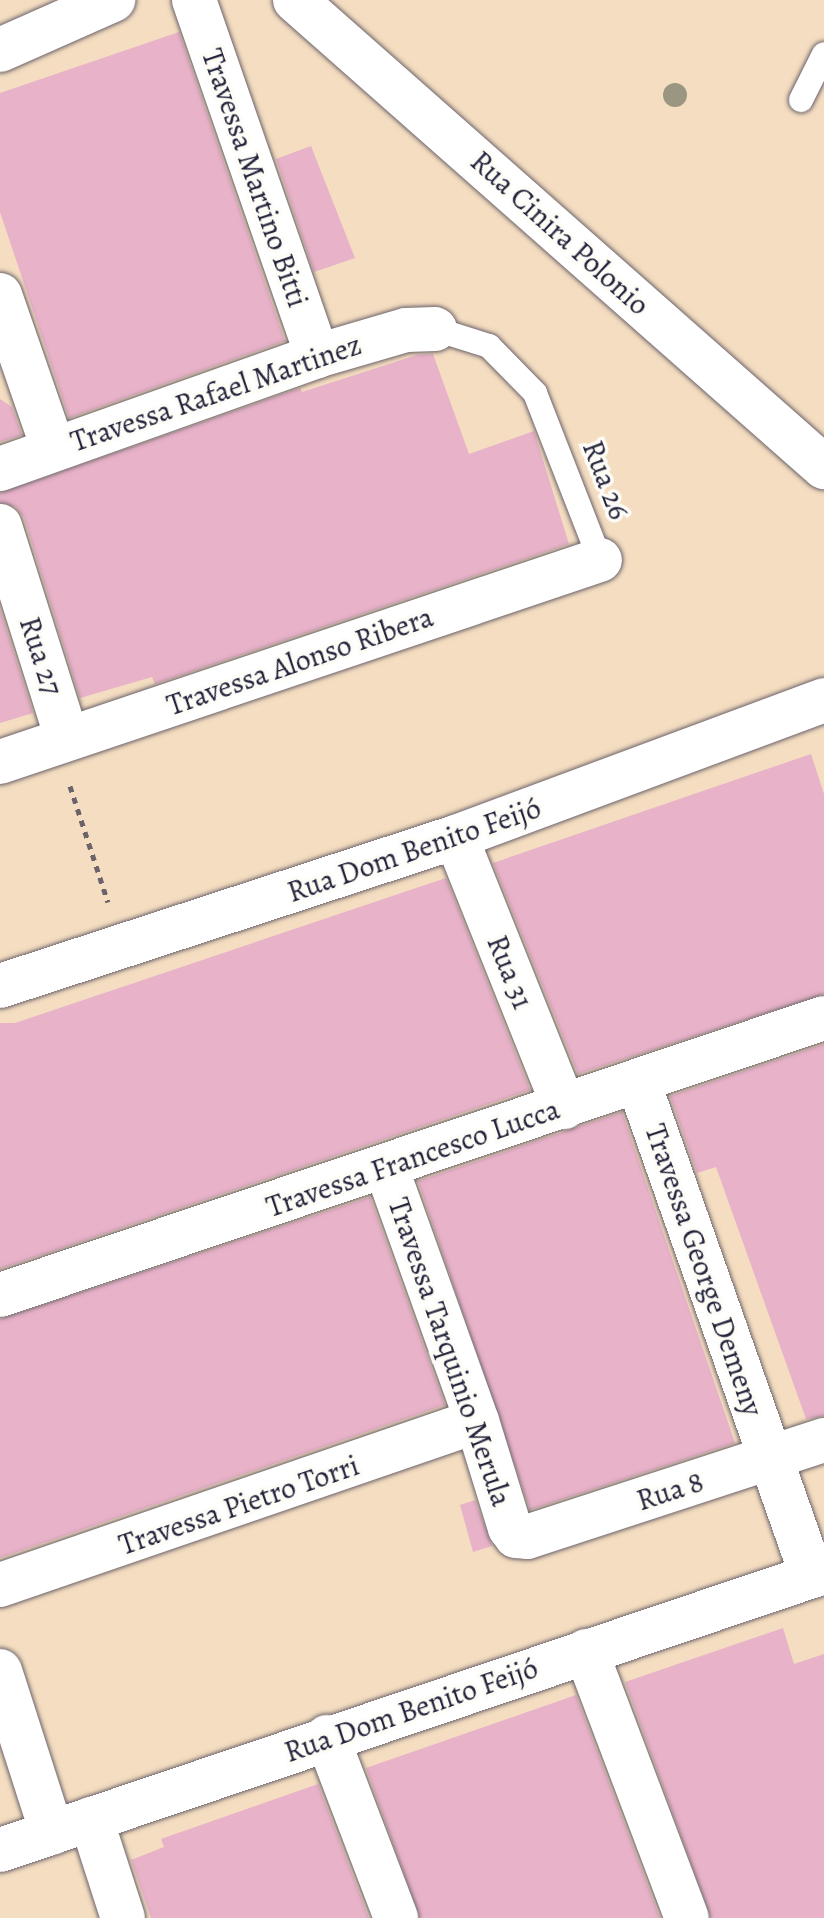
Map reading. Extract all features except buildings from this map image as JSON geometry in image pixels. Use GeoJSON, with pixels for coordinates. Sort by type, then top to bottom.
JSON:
{"type":"FeatureCollection","features":[{"type":"Feature","properties":{"kind":"street"},"geometry":{"type":"LineString","coordinates":[[0,50],[113,0]]}},
{"type":"Feature","properties":{"kind":"street","name":"Travessa Martino Bitti"},"geometry":{"type":"LineString","coordinates":[[194,0],[317,356]]}},
{"type":"Feature","properties":{"kind":"street","name":"Rua Cinira Polonio"},"geometry":{"type":"LineString","coordinates":[[295,0],[824,467]]}},
{"type":"Feature","properties":{"kind":"street"},"geometry":{"type":"LineString","coordinates":[[0,295],[8,343],[53,448]]}},
{"type":"Feature","properties":{"kind":"street","name":"Travessa Rafael Martinez"},"geometry":{"type":"LineString","coordinates":[[0,469],[317,356],[406,330],[435,329]]}},
{"type":"Feature","properties":{"kind":"street","name":"Rua 27"},"geometry":{"type":"LineString","coordinates":[[0,526],[61,741]]}},
{"type":"Feature","properties":{"kind":"street","name":"Travessa Alonso Ribera"},"geometry":{"type":"LineString","coordinates":[[0,762],[600,560]]}},
{"type":"Feature","properties":{"kind":"street","name":"Rua Dom Benito Feijó"},"geometry":{"type":"LineString","coordinates":[[0,986],[456,837],[824,700]]}},
{"type":"Feature","properties":{"kind":"street","name":"Rua 31"},"geometry":{"type":"LineString","coordinates":[[456,837],[564,1107]]}},
{"type":"Feature","properties":{"kind":"street","name":"Travessa Francesco Lucca"},"geometry":{"type":"LineString","coordinates":[[0,1295],[824,1018]]}},
{"type":"Feature","properties":{"kind":"street","name":"Travessa George Demeny"},"geometry":{"type":"LineString","coordinates":[[638,1081],[771,1459],[818,1574]]}},
{"type":"Feature","properties":{"kind":"street","name":"Travessa Tarquinio Merula"},"geometry":{"type":"LineString","coordinates":[[386,1167],[477,1421],[510,1528],[516,1536]]}},
{"type":"Feature","properties":{"kind":"street","name":"Travessa Pietro Torri"},"geometry":{"type":"LineString","coordinates":[[0,1585],[477,1421]]}},
{"type":"Feature","properties":{"kind":"street","name":"Rua 8"},"geometry":{"type":"LineString","coordinates":[[516,1536],[527,1537],[824,1440]]}},
{"type":"Feature","properties":{"kind":"street","name":"Rua Dom Benito Feijó"},"geometry":{"type":"LineString","coordinates":[[0,1850],[327,1737],[818,1574]]}},
{"type":"Feature","properties":{"kind":"street"},"geometry":{"type":"LineString","coordinates":[[586,1651],[687,1918]]}},
{"type":"Feature","properties":{"kind":"street"},"geometry":{"type":"LineString","coordinates":[[0,1671],[72,1826],[123,1918]]}},
{"type":"Feature","properties":{"kind":"street"},"geometry":{"type":"LineString","coordinates":[[327,1737],[396,1918]]}},
{"type":"Feature","properties":{"kind":"lane"},"geometry":{"type":"LineString","coordinates":[[801,100],[824,54]]}},
{"type":"Feature","properties":{"kind":"lane","name":"Rua 26"},"geometry":{"type":"LineString","coordinates":[[435,329],[489,346],[515,367],[551,424],[600,560]]}},
{"type":"Feature","properties":{"kind":"path"},"geometry":{"type":"LineString","coordinates":[[61,741],[122,947]]}}]}
